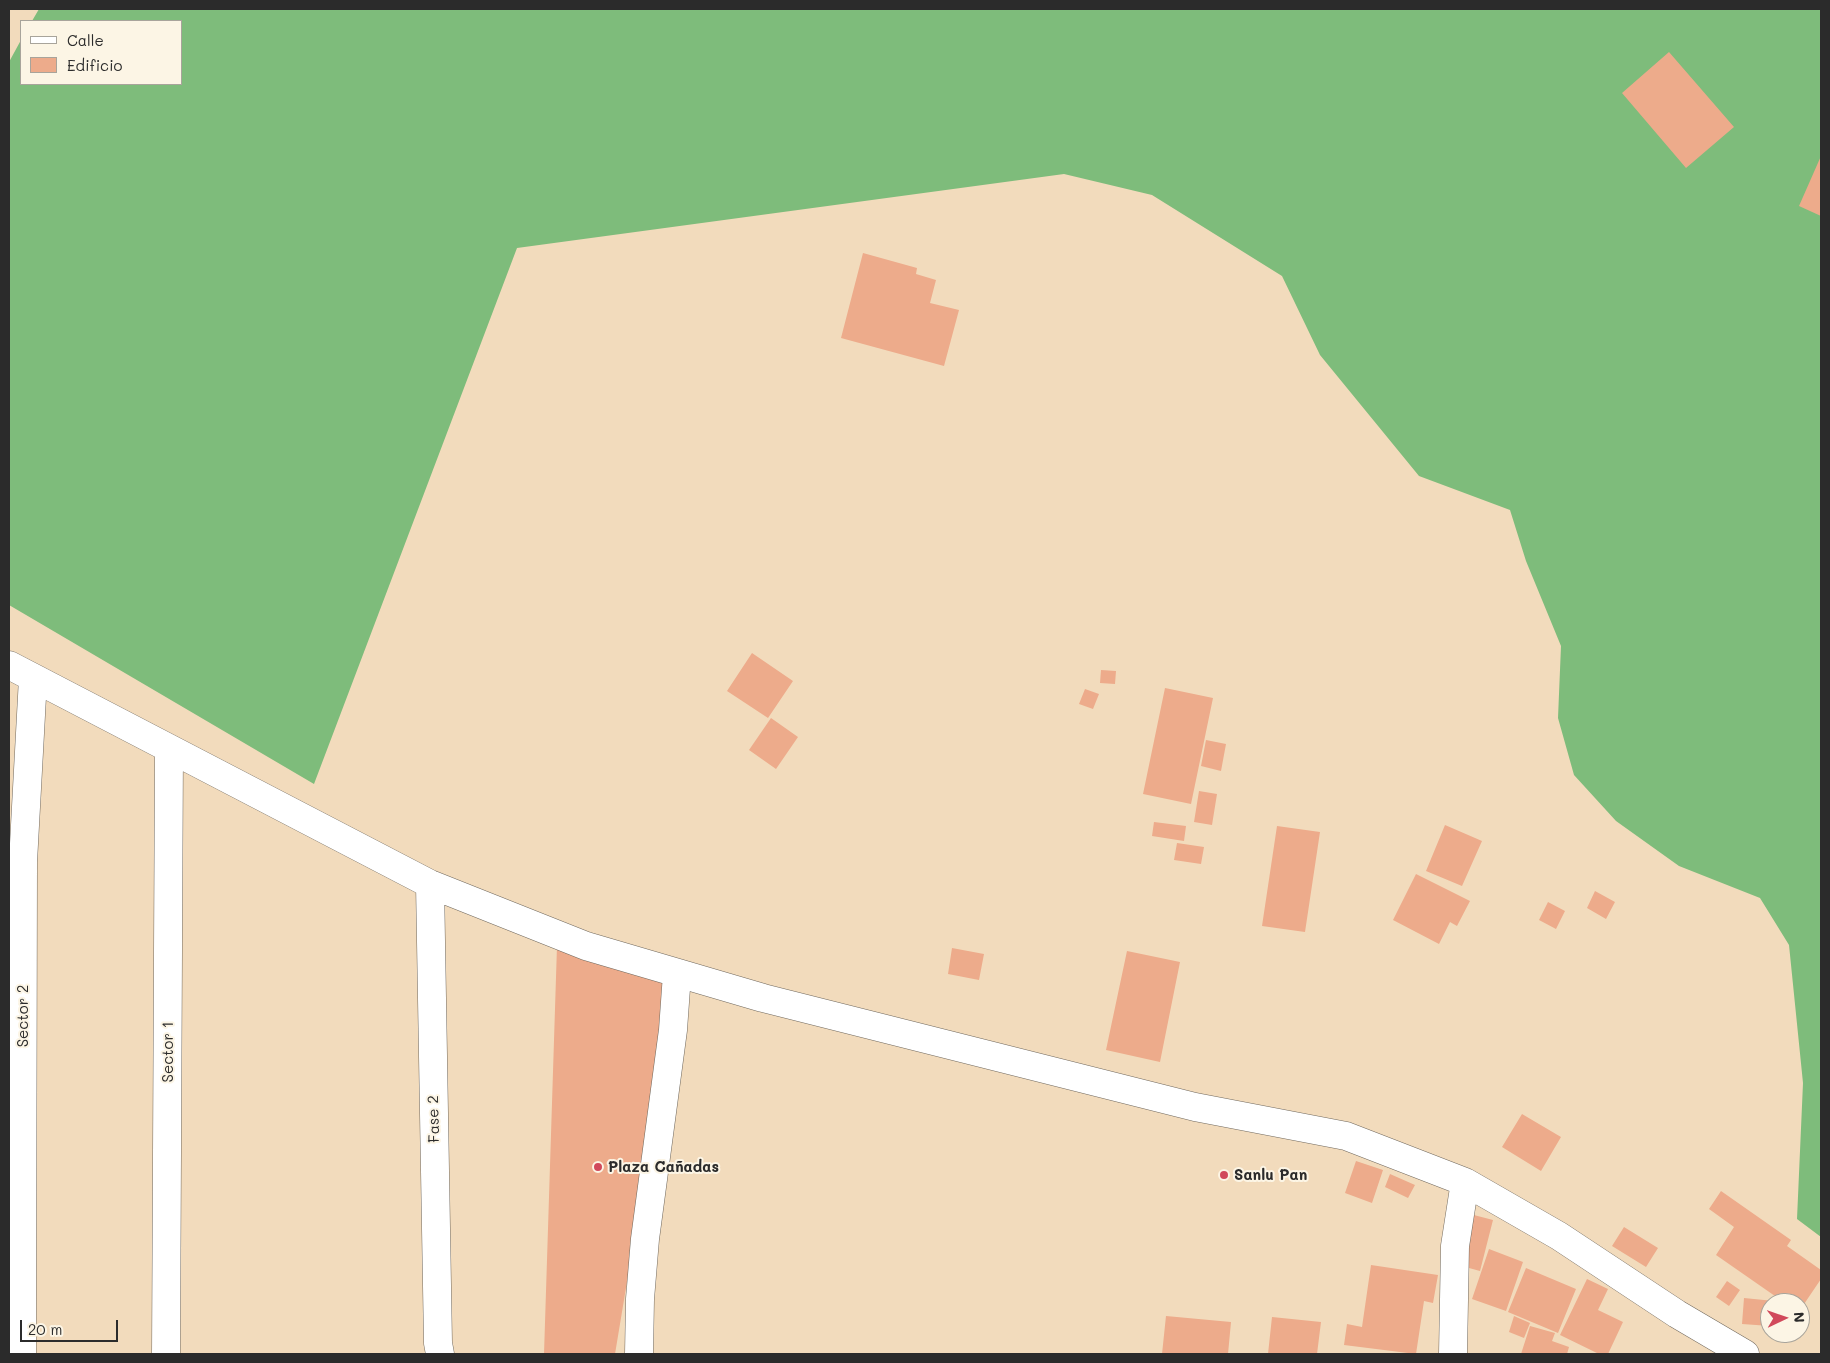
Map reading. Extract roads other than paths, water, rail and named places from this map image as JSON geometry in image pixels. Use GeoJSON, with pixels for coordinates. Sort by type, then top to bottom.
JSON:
{"type":"FeatureCollection","features":[{"type":"Feature","properties":{"kind":"street"},"geometry":{"type":"LineString","coordinates":[[9,665],[430,884],[586,946],[763,998],[1194,1108],[1346,1136],[1466,1182],[1559,1236],[1677,1314],[1745,1354]]}},
{"type":"Feature","properties":{"kind":"street","name":"Sector 2"},"geometry":{"type":"LineString","coordinates":[[22,1354],[23,862],[33,678]]}},
{"type":"Feature","properties":{"kind":"street","name":"Sector 1"},"geometry":{"type":"LineString","coordinates":[[166,1354],[169,749]]}},
{"type":"Feature","properties":{"kind":"street","name":"Fase 2"},"geometry":{"type":"LineString","coordinates":[[430,884],[438,1333],[440,1354]]}},
{"type":"Feature","properties":{"kind":"street"},"geometry":{"type":"LineString","coordinates":[[639,1354],[640,1298],[645,1239],[673,1030],[677,974]]}},
{"type":"Feature","properties":{"kind":"street"},"geometry":{"type":"LineString","coordinates":[[1452,1354],[1455,1246],[1466,1182]]}},
{"type":"Feature","properties":{"kind":"place","name":"Plaza Cañadas"},"geometry":{"type":"Point","coordinates":[598,1167]}},
{"type":"Feature","properties":{"kind":"place","name":"Sanlu Pan"},"geometry":{"type":"Point","coordinates":[1224,1175]}}]}
